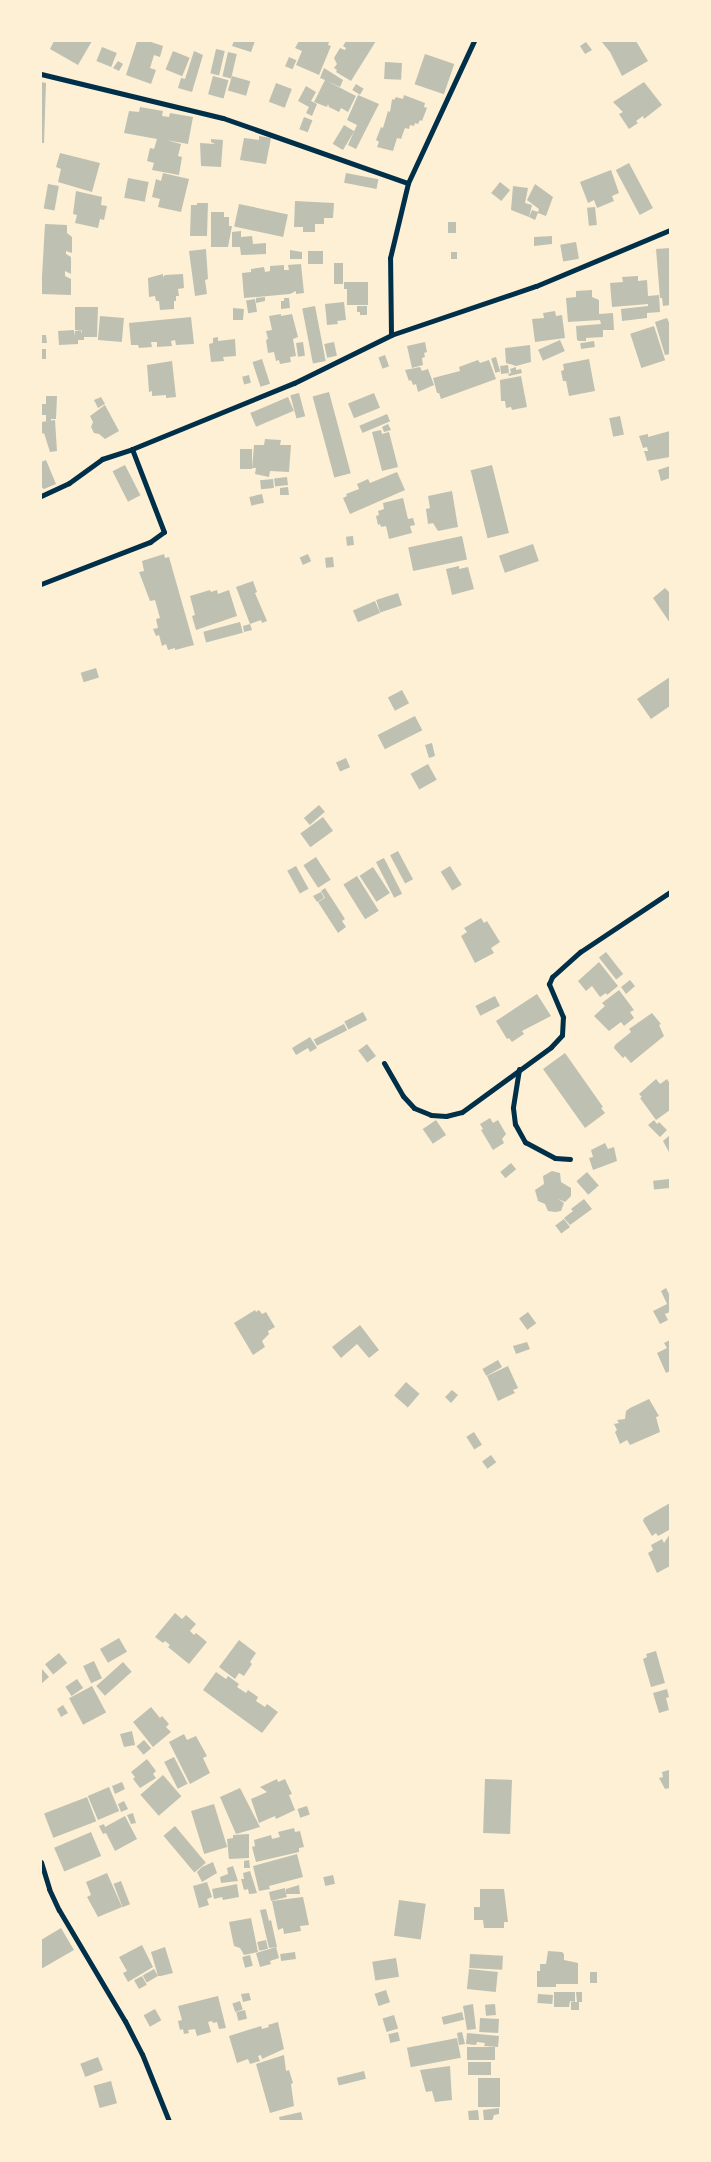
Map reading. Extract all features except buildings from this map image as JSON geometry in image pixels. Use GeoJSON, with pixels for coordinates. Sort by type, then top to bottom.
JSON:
{"type":"FeatureCollection","features":[{"type":"Feature","properties":{"kind":"street"},"geometry":{"type":"LineString","coordinates":[[391,335],[390,258],[408,183],[474,41]]}},
{"type":"Feature","properties":{"kind":"street"},"geometry":{"type":"LineString","coordinates":[[41,74],[223,118],[408,183]]}},
{"type":"Feature","properties":{"kind":"street"},"geometry":{"type":"LineString","coordinates":[[41,496],[69,483],[102,459],[132,449],[294,383],[391,335],[536,286],[670,230]]}},
{"type":"Feature","properties":{"kind":"street"},"geometry":{"type":"LineString","coordinates":[[41,584],[150,542],[164,532],[132,449]]}},
{"type":"Feature","properties":{"kind":"street"},"geometry":{"type":"LineString","coordinates":[[384,1063],[403,1096],[414,1108],[431,1115],[446,1116],[462,1112],[552,1047],[562,1035],[563,1017],[549,984],[552,977],[580,952],[670,892]]}},
{"type":"Feature","properties":{"kind":"street"},"geometry":{"type":"LineString","coordinates":[[519,1069],[513,1108],[514,1124],[525,1142],[555,1158],[570,1159]]}},
{"type":"Feature","properties":{"kind":"street"},"geometry":{"type":"LineString","coordinates":[[41,1862],[49,1889],[59,1910],[142,2054],[169,2121]]}}]}
